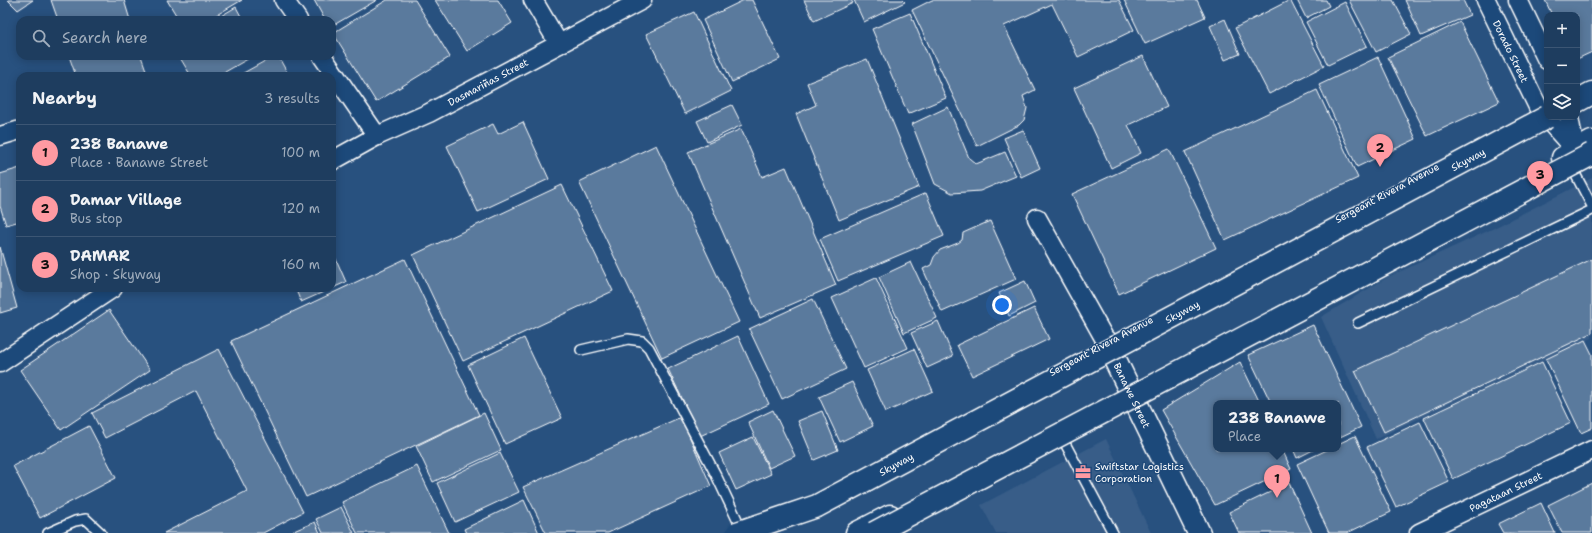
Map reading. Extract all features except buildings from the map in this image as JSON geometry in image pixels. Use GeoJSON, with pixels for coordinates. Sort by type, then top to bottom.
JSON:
{"type":"FeatureCollection","features":[{"type":"Feature","properties":{"kind":"main road"},"geometry":{"type":"LineString","coordinates":[[1580,88],[1592,82]]}},
{"type":"Feature","properties":{"kind":"main road"},"geometry":{"type":"LineString","coordinates":[[1580,99],[1592,93]]}},
{"type":"Feature","properties":{"kind":"main road","name":"Sergeant Rivera Avenue"},"geometry":{"type":"LineString","coordinates":[[754,532],[1107,343],[1544,113]]}},
{"type":"Feature","properties":{"kind":"main road","name":"Skyway"},"geometry":{"type":"LineString","coordinates":[[754,532],[818,506],[1544,113]]}},
{"type":"Feature","properties":{"kind":"main road"},"geometry":{"type":"LineString","coordinates":[[857,533],[1128,387],[1581,151]]}},
{"type":"Feature","properties":{"kind":"main road"},"geometry":{"type":"LineString","coordinates":[[874,533],[1581,151]]}},
{"type":"Feature","properties":{"kind":"main road","name":"Banawe Street"},"geometry":{"type":"LineString","coordinates":[[1107,343],[1199,533]]}},
{"type":"Feature","properties":{"kind":"main road","name":"Skyway"},"geometry":{"type":"LineString","coordinates":[[737,533],[818,506]]}},
{"type":"Feature","properties":{"kind":"street"},"geometry":{"type":"LineString","coordinates":[[284,0],[295,16]]}},
{"type":"Feature","properties":{"kind":"street"},"geometry":{"type":"LineString","coordinates":[[533,0],[559,44]]}},
{"type":"Feature","properties":{"kind":"street","name":"Dasmariñas Street"},"geometry":{"type":"LineString","coordinates":[[336,159],[377,136],[429,113],[642,0]]}},
{"type":"Feature","properties":{"kind":"street","name":"Dorado Street"},"geometry":{"type":"LineString","coordinates":[[1486,0],[1544,110]]}},
{"type":"Feature","properties":{"kind":"street"},"geometry":{"type":"LineString","coordinates":[[1518,0],[1544,54]]}},
{"type":"Feature","properties":{"kind":"street"},"geometry":{"type":"LineString","coordinates":[[325,60],[333,72]]}},
{"type":"Feature","properties":{"kind":"street"},"geometry":{"type":"LineString","coordinates":[[336,76],[377,136]]}},
{"type":"Feature","properties":{"kind":"street","name":"Dorado Street"},"geometry":{"type":"LineString","coordinates":[[1552,120],[1581,151]]}},
{"type":"Feature","properties":{"kind":"street"},"geometry":{"type":"LineString","coordinates":[[1570,120],[1581,151]]}},
{"type":"Feature","properties":{"kind":"street"},"geometry":{"type":"LineString","coordinates":[[0,136],[16,131]]}},
{"type":"Feature","properties":{"kind":"street","name":"Banawe Street"},"geometry":{"type":"LineString","coordinates":[[1037,218],[1107,343]]}},
{"type":"Feature","properties":{"kind":"street"},"geometry":{"type":"LineString","coordinates":[[0,363],[107,292]]}},
{"type":"Feature","properties":{"kind":"street","name":"Pagataan Street"},"geometry":{"type":"LineString","coordinates":[[1419,533],[1592,450]]}},
{"type":"Feature","properties":{"kind":"lane"},"geometry":{"type":"LineString","coordinates":[[1581,151],[1592,206]]}},
{"type":"Feature","properties":{"kind":"lane"},"geometry":{"type":"LineString","coordinates":[[1358,323],[1592,210]]}},
{"type":"Feature","properties":{"kind":"lane"},"geometry":{"type":"LineString","coordinates":[[581,350],[628,339],[642,341],[649,348],[716,475],[754,532]]}},
{"type":"Feature","properties":{"kind":"lane"},"geometry":{"type":"LineString","coordinates":[[1056,426],[1113,533]]}},
{"type":"Feature","properties":{"kind":"lane"},"geometry":{"type":"LineString","coordinates":[[48,533],[75,521],[86,519],[101,533]]}},
{"type":"Feature","properties":{"kind":"shaded area"},"geometry":{"type":"Polygon","coordinates":[[[1592,178],[1592,338],[1376,439],[1321,317],[1388,277],[1492,229],[1592,178]]]}},
{"type":"Feature","properties":{"kind":"shaded area","name":"Swiftstar Logistics Corporation"},"geometry":{"type":"Polygon","coordinates":[[[1106,439],[1151,533],[996,533],[981,505],[1106,439]]]}},
{"type":"Feature","properties":{"kind":"place","name":"Damar Village"},"geometry":{"type":"Point","coordinates":[1380,167]}},
{"type":"Feature","properties":{"kind":"place","name":"DAMAR"},"geometry":{"type":"Point","coordinates":[1540,194]}},
{"type":"Feature","properties":{"kind":"place","name":"Swiftstar Logistics Corporation"},"geometry":{"type":"Point","coordinates":[1083,472]}},
{"type":"Feature","properties":{"kind":"place","name":"238 Banawe"},"geometry":{"type":"Point","coordinates":[1277,498]}}]}
